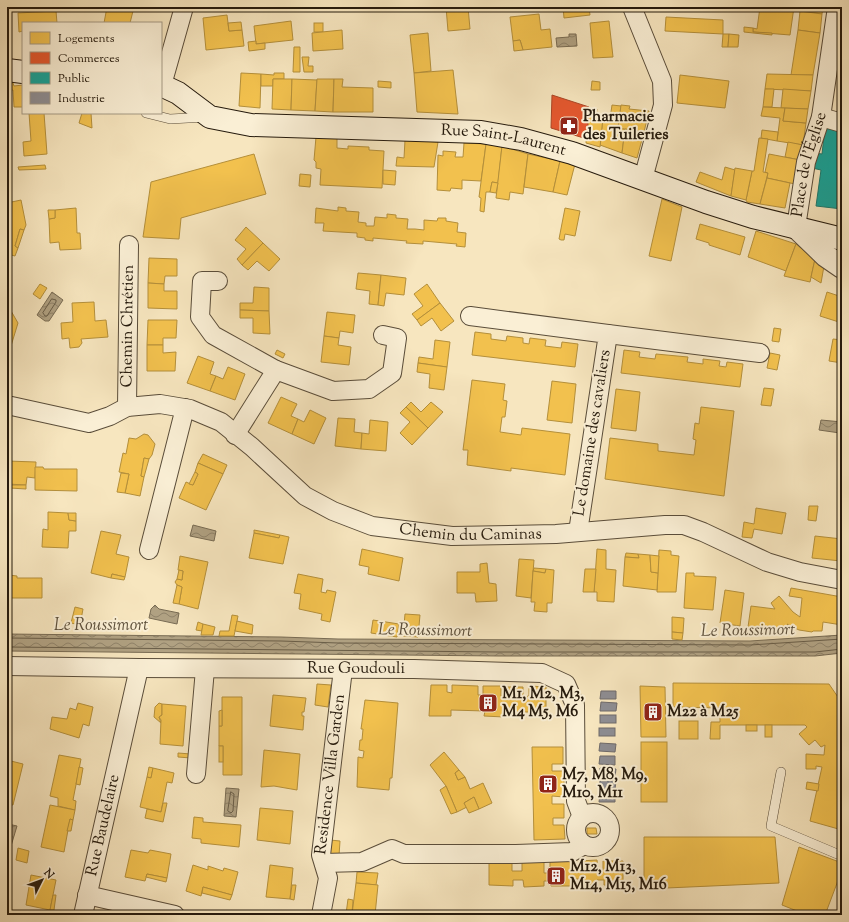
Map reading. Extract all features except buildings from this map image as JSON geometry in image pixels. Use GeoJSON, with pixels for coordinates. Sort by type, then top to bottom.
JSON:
{"type":"FeatureCollection","features":[{"type":"Feature","properties":{"kind":"main road"},"geometry":{"type":"LineString","coordinates":[[7,70],[22,72]]}},
{"type":"Feature","properties":{"kind":"main road","name":"Rue Saint-Laurent"},"geometry":{"type":"LineString","coordinates":[[162,85],[178,93],[210,117],[251,125],[481,132],[521,139],[572,152],[706,202],[753,217],[842,239]]}},
{"type":"Feature","properties":{"kind":"main road"},"geometry":{"type":"LineString","coordinates":[[796,227],[826,256],[842,267]]}},
{"type":"Feature","properties":{"kind":"street"},"geometry":{"type":"LineString","coordinates":[[162,85],[184,7]]}},
{"type":"Feature","properties":{"kind":"street"},"geometry":{"type":"LineString","coordinates":[[632,7],[662,81],[664,105],[643,178]]}},
{"type":"Feature","properties":{"kind":"street","name":"Place de l'Église"},"geometry":{"type":"LineString","coordinates":[[796,227],[806,162],[821,117],[837,7]]}},
{"type":"Feature","properties":{"kind":"street"},"geometry":{"type":"LineString","coordinates":[[821,117],[842,123]]}},
{"type":"Feature","properties":{"kind":"street","name":"Chemin Chrétien"},"geometry":{"type":"LineString","coordinates":[[127,406],[129,245]]}},
{"type":"Feature","properties":{"kind":"street"},"geometry":{"type":"LineString","coordinates":[[218,281],[202,281],[200,317],[213,336],[276,370],[333,391],[369,389],[392,373],[397,338],[383,335]]}},
{"type":"Feature","properties":{"kind":"street","name":"Le domaine des cavaliers"},"geometry":{"type":"LineString","coordinates":[[470,316],[760,353]]}},
{"type":"Feature","properties":{"kind":"street","name":"Le domaine des cavaliers"},"geometry":{"type":"LineString","coordinates":[[578,532],[608,334]]}},
{"type":"Feature","properties":{"kind":"street"},"geometry":{"type":"LineString","coordinates":[[235,435],[276,370]]}},
{"type":"Feature","properties":{"kind":"street","name":"Chemin du Caminas"},"geometry":{"type":"LineString","coordinates":[[127,406],[160,404],[185,408],[220,422],[252,447],[305,496],[334,511],[372,526],[452,536],[578,532],[665,525],[684,525],[703,532],[767,562],[800,572],[842,580]]}},
{"type":"Feature","properties":{"kind":"street"},"geometry":{"type":"LineString","coordinates":[[7,405],[89,423],[110,416],[127,406]]}},
{"type":"Feature","properties":{"kind":"street"},"geometry":{"type":"LineString","coordinates":[[149,550],[185,408]]}},
{"type":"Feature","properties":{"kind":"street","name":"Rue Goudouli"},"geometry":{"type":"LineString","coordinates":[[7,666],[205,669],[343,669],[542,673],[566,684],[576,704],[576,800],[582,817]]}},
{"type":"Feature","properties":{"kind":"street","name":"Rue Baudelaire"},"geometry":{"type":"LineString","coordinates":[[139,668],[88,895],[175,915]]}},
{"type":"Feature","properties":{"kind":"street"},"geometry":{"type":"LineString","coordinates":[[196,774],[205,669]]}},
{"type":"Feature","properties":{"kind":"street","name":"Residence Villa Garden"},"geometry":{"type":"LineString","coordinates":[[321,915],[326,870],[321,855],[343,669]]}},
{"type":"Feature","properties":{"kind":"street"},"geometry":{"type":"LineString","coordinates":[[592,813],[603,816],[609,826],[610,832],[605,842],[600,845],[590,847],[584,845],[580,841],[576,831],[579,821],[582,817],[592,813]]}},
{"type":"Feature","properties":{"kind":"street"},"geometry":{"type":"LineString","coordinates":[[326,870],[362,862],[392,849],[404,854],[516,854],[572,852],[584,845]]}},
{"type":"Feature","properties":{"kind":"street"},"geometry":{"type":"LineString","coordinates":[[83,915],[88,895]]}},
{"type":"Feature","properties":{"kind":"lane"},"geometry":{"type":"LineString","coordinates":[[150,114],[170,119],[210,117]]}},
{"type":"Feature","properties":{"kind":"lane"},"geometry":{"type":"LineString","coordinates":[[781,772],[772,826],[842,856]]}},
{"type":"Feature","properties":{"kind":"water"},"geometry":{"type":"Polygon","coordinates":[[[569,34],[576,34],[577,46],[557,47],[556,38],[569,37],[569,34]]]}},
{"type":"Feature","properties":{"kind":"water"},"geometry":{"type":"Polygon","coordinates":[[[52,292],[63,300],[49,321],[45,321],[37,315],[52,292]]]}},
{"type":"Feature","properties":{"kind":"water"},"geometry":{"type":"Polygon","coordinates":[[[821,420],[842,422],[840,433],[819,430],[821,420]]]}},
{"type":"Feature","properties":{"kind":"water"},"geometry":{"type":"Polygon","coordinates":[[[193,525],[216,531],[214,541],[190,536],[193,525]]]}},
{"type":"Feature","properties":{"kind":"water"},"geometry":{"type":"Polygon","coordinates":[[[155,605],[159,609],[179,613],[177,624],[149,618],[151,609],[155,605]]]}},
{"type":"Feature","properties":{"kind":"water"},"geometry":{"type":"Polygon","coordinates":[[[7,634],[338,639],[750,641],[842,635],[842,653],[815,656],[498,656],[7,651],[7,634]]]}},
{"type":"Feature","properties":{"kind":"water"},"geometry":{"type":"Polygon","coordinates":[[[226,788],[239,789],[236,817],[224,816],[226,788]]]}},
{"type":"Feature","properties":{"kind":"water"},"geometry":{"type":"Polygon","coordinates":[[[8,824],[17,826],[11,846],[7,845],[8,824]]]}},
{"type":"Feature","properties":{"kind":"place","name":"Pharmacie des Tuileries"},"geometry":{"type":"Point","coordinates":[569,126]}},
{"type":"Feature","properties":{"kind":"place","name":"M1, M2, M3, M4 M5, M6"},"geometry":{"type":"Point","coordinates":[488,703]}},
{"type":"Feature","properties":{"kind":"place","name":"M22 à M25"},"geometry":{"type":"Point","coordinates":[653,712]}},
{"type":"Feature","properties":{"kind":"place","name":"M7, M8, M9, M10, M11"},"geometry":{"type":"Point","coordinates":[548,784]}},
{"type":"Feature","properties":{"kind":"place","name":"M12, M13, M14, M15, M16"},"geometry":{"type":"Point","coordinates":[556,876]}},
{"type":"Feature","properties":{"kind":"water label","name":"Le Roussimort"},"geometry":{"type":"Point","coordinates":[101,626]}},
{"type":"Feature","properties":{"kind":"water label","name":"Le Roussimort"},"geometry":{"type":"Point","coordinates":[425,631]}},
{"type":"Feature","properties":{"kind":"water label","name":"Le Roussimort"},"geometry":{"type":"Point","coordinates":[748,631]}}]}
